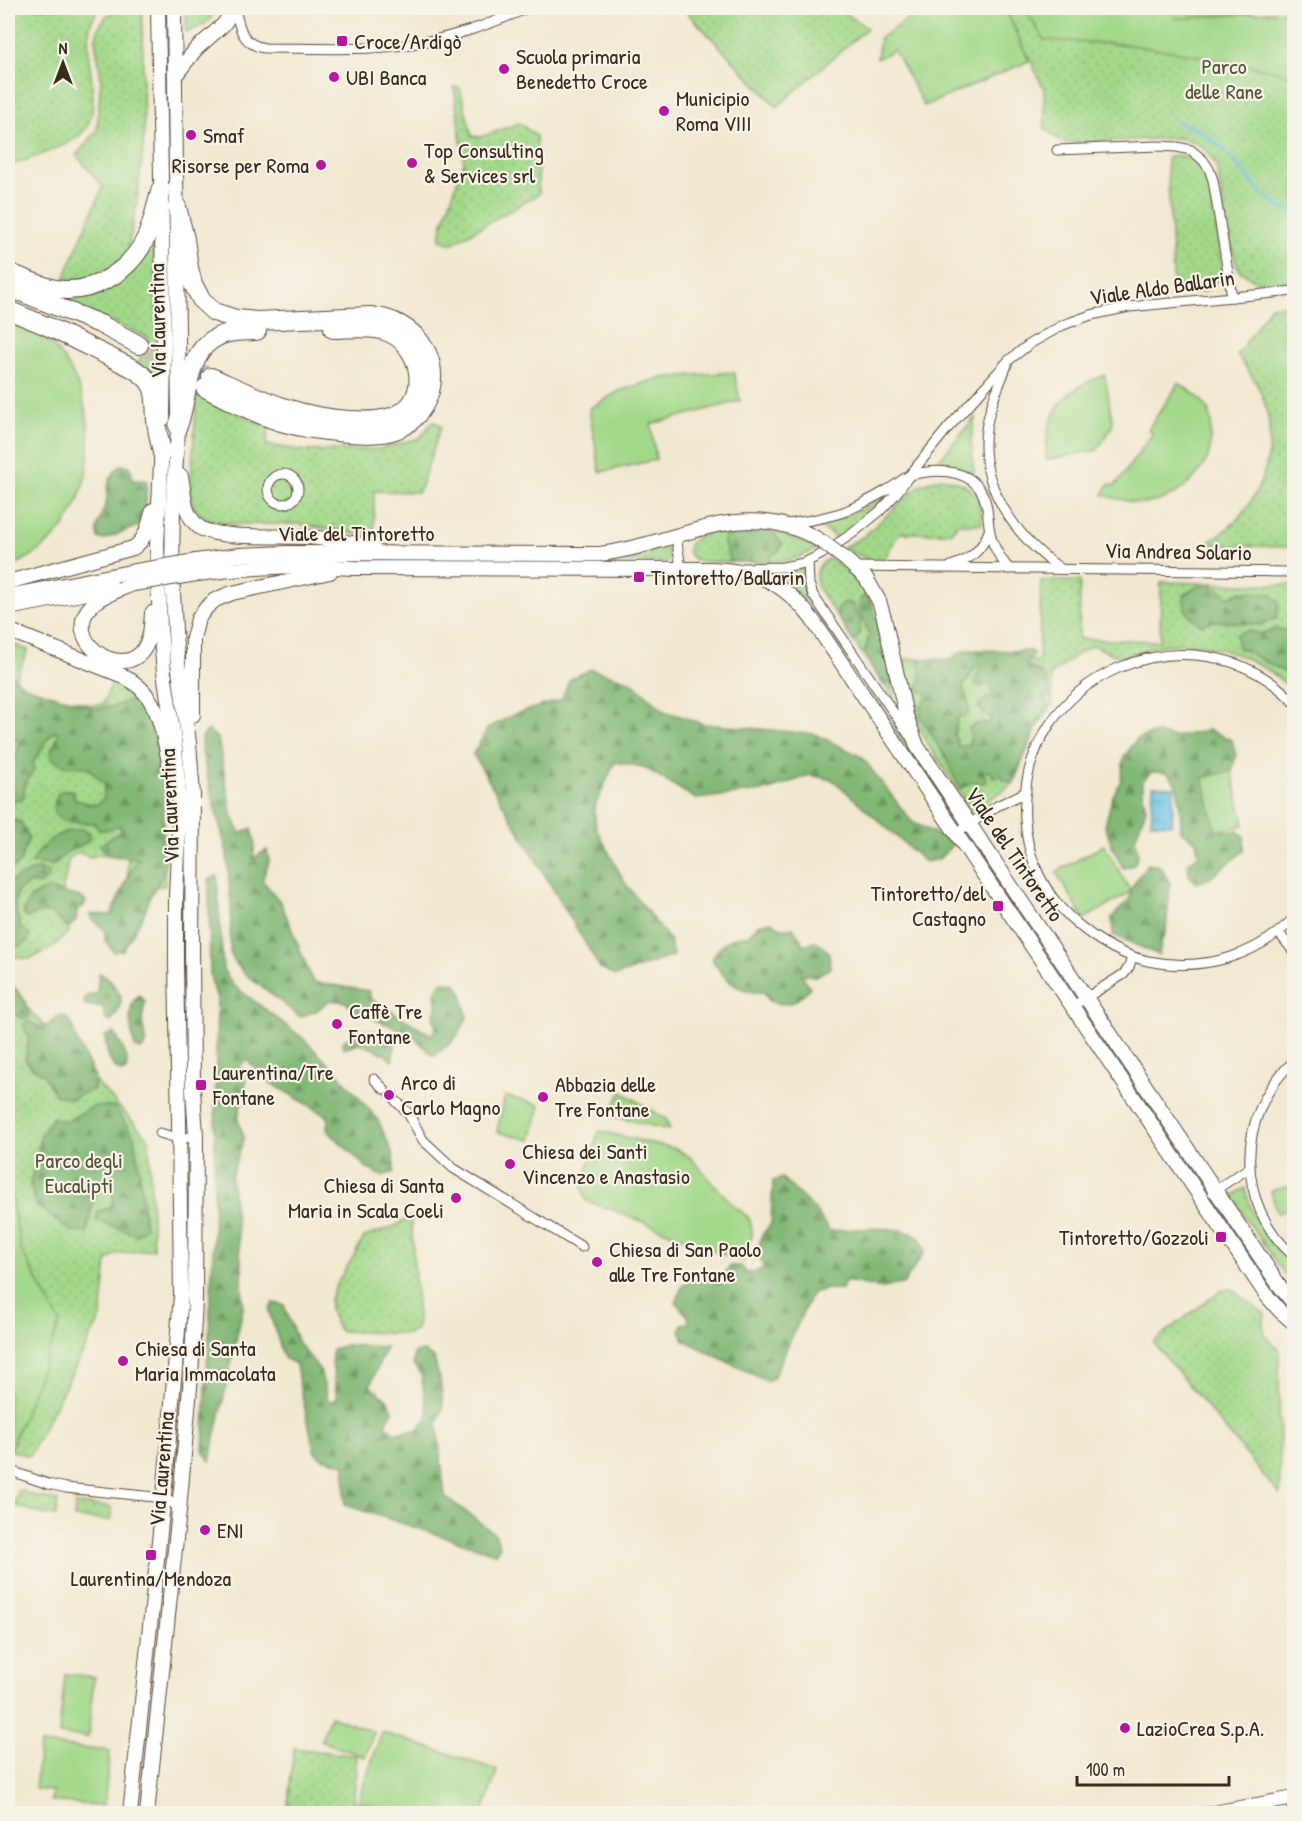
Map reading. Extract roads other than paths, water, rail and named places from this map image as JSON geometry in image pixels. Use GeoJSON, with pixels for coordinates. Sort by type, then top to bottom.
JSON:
{"type":"FeatureCollection","features":[{"type":"Feature","properties":{"kind":"highway"},"geometry":{"type":"LineString","coordinates":[[8,272],[61,290],[82,288],[107,279],[124,267],[141,246],[151,224],[161,189]]}},
{"type":"Feature","properties":{"kind":"highway"},"geometry":{"type":"LineString","coordinates":[[177,207],[193,284],[199,296],[214,312],[232,318],[257,321],[363,316],[383,318],[403,325],[417,338],[427,353],[431,369],[427,400],[412,421],[402,427],[381,433],[324,431],[292,425],[268,417],[208,382],[302,414],[363,420],[387,418],[403,411],[415,396],[418,380],[417,364],[411,351],[402,340],[382,330],[365,329],[230,332],[212,340],[197,356],[178,426]]}},
{"type":"Feature","properties":{"kind":"highway"},"geometry":{"type":"LineString","coordinates":[[8,287],[100,324],[137,350],[8,299]]}},
{"type":"Feature","properties":{"kind":"highway"},"geometry":{"type":"LineString","coordinates":[[8,310],[64,334],[134,369],[143,376],[151,384],[156,395],[157,425],[169,458]]}},
{"type":"Feature","properties":{"kind":"main road","name":"Via Laurentina"},"geometry":{"type":"LineString","coordinates":[[147,1814],[179,1511],[195,1318],[196,1136],[193,1090],[192,966],[194,839],[192,774],[172,608],[158,8]]}},
{"type":"Feature","properties":{"kind":"main road","name":"Via Laurentina"},"geometry":{"type":"LineString","coordinates":[[130,1814],[164,1498],[180,1304],[180,1139],[176,953],[180,806],[174,739],[162,654],[157,545],[160,494],[178,426],[174,8]]}},
{"type":"Feature","properties":{"kind":"main road"},"geometry":{"type":"LineString","coordinates":[[175,76],[196,50],[223,25],[235,8]]}},
{"type":"Feature","properties":{"kind":"main road"},"geometry":{"type":"LineString","coordinates":[[169,458],[181,476],[186,510],[195,523],[208,532],[227,535],[314,538],[414,553]]}},
{"type":"Feature","properties":{"kind":"main road"},"geometry":{"type":"LineString","coordinates":[[8,582],[133,548],[146,533],[160,494]]}},
{"type":"Feature","properties":{"kind":"main road","name":"Viale del Tintoretto"},"geometry":{"type":"LineString","coordinates":[[196,567],[353,568],[517,561],[636,548],[707,526],[753,521],[782,525],[802,531],[824,543],[868,580],[881,607],[906,715],[918,746],[1284,1293],[1294,1304]]}},
{"type":"Feature","properties":{"kind":"main road"},"geometry":{"type":"LineString","coordinates":[[131,578],[98,600],[84,617],[83,628],[92,649],[112,660],[127,660],[139,655],[146,646],[151,627],[157,545]]}},
{"type":"Feature","properties":{"kind":"main road","name":"Viale del Tintoretto"},"geometry":{"type":"LineString","coordinates":[[196,567],[226,556],[414,553],[517,561],[707,568],[740,571],[763,577],[804,609],[1267,1296],[1294,1323]]}},
{"type":"Feature","properties":{"kind":"main road"},"geometry":{"type":"LineString","coordinates":[[8,596],[196,567]]}},
{"type":"Feature","properties":{"kind":"main road"},"geometry":{"type":"LineString","coordinates":[[192,774],[193,638],[196,622],[204,611],[215,600],[232,593],[353,568]]}},
{"type":"Feature","properties":{"kind":"main road"},"geometry":{"type":"LineString","coordinates":[[8,608],[131,578]]}},
{"type":"Feature","properties":{"kind":"main road"},"geometry":{"type":"LineString","coordinates":[[8,630],[123,676],[144,690],[159,720],[180,806]]}},
{"type":"Feature","properties":{"kind":"main road"},"geometry":{"type":"LineString","coordinates":[[1208,1814],[1294,1798]]}},
{"type":"Feature","properties":{"kind":"street"},"geometry":{"type":"LineString","coordinates":[[235,8],[239,28],[246,39],[256,46],[370,48],[410,44],[477,28],[528,8]]}},
{"type":"Feature","properties":{"kind":"street"},"geometry":{"type":"LineString","coordinates":[[1057,150],[1165,146],[1186,149],[1198,156],[1206,164],[1213,180],[1232,297]]}},
{"type":"Feature","properties":{"kind":"street","name":"Viale Aldo Ballarin"},"geometry":{"type":"LineString","coordinates":[[707,568],[783,567],[808,562],[854,533],[874,517],[895,495],[977,395],[1009,360],[1052,331],[1091,315],[1129,307],[1294,291]]}},
{"type":"Feature","properties":{"kind":"street"},"geometry":{"type":"LineString","coordinates":[[1009,360],[991,411],[985,442],[990,476],[1006,513],[1022,534],[1035,549],[1062,569]]}},
{"type":"Feature","properties":{"kind":"street","name":"Viale Aldo Ballarin"},"geometry":{"type":"LineString","coordinates":[[782,525],[814,520],[842,512],[880,495],[909,476],[945,472],[967,478],[976,485],[985,498],[988,507],[989,531],[997,553],[1009,568]]}},
{"type":"Feature","properties":{"kind":"street"},"geometry":{"type":"LineString","coordinates":[[942,569],[975,555],[989,531]]}},
{"type":"Feature","properties":{"kind":"street"},"geometry":{"type":"LineString","coordinates":[[676,536],[681,568]]}},
{"type":"Feature","properties":{"kind":"street"},"geometry":{"type":"LineString","coordinates":[[808,562],[813,595],[918,746]]}},
{"type":"Feature","properties":{"kind":"street","name":"Via Andrea Solario"},"geometry":{"type":"LineString","coordinates":[[850,563],[942,569],[1294,572]]}},
{"type":"Feature","properties":{"kind":"street"},"geometry":{"type":"LineString","coordinates":[[1294,702],[1278,687],[1259,675],[1217,658],[1173,654],[1131,662],[1091,682],[1060,711],[1036,751],[1029,773],[1025,815],[1028,844],[1036,869],[1060,906],[1077,923],[1105,943],[1132,957],[1175,964],[1216,961],[1249,951],[1279,933],[1294,918]]}},
{"type":"Feature","properties":{"kind":"street"},"geometry":{"type":"LineString","coordinates":[[956,833],[997,806],[1026,792]]}},
{"type":"Feature","properties":{"kind":"street"},"geometry":{"type":"LineString","coordinates":[[1279,933],[1294,952]]}},
{"type":"Feature","properties":{"kind":"street"},"geometry":{"type":"LineString","coordinates":[[1073,1006],[1124,974],[1130,967],[1132,957]]}},
{"type":"Feature","properties":{"kind":"street"},"geometry":{"type":"LineString","coordinates":[[1294,1061],[1270,1088],[1257,1115],[1251,1138],[1250,1168],[1253,1189],[1262,1215],[1277,1238],[1294,1256]]}},
{"type":"Feature","properties":{"kind":"street"},"geometry":{"type":"LineString","coordinates":[[374,1079],[384,1089]]}},
{"type":"Feature","properties":{"kind":"street"},"geometry":{"type":"LineString","coordinates":[[396,1101],[408,1113],[423,1140],[453,1168],[582,1247]]}},
{"type":"Feature","properties":{"kind":"street"},"geometry":{"type":"LineString","coordinates":[[160,1133],[180,1139],[196,1136]]}},
{"type":"Feature","properties":{"kind":"street"},"geometry":{"type":"LineString","coordinates":[[1202,1198],[1250,1168]]}},
{"type":"Feature","properties":{"kind":"street"},"geometry":{"type":"LineString","coordinates":[[8,1471],[66,1488],[164,1498],[172,1502],[179,1511]]}},
{"type":"Feature","properties":{"kind":"street"},"geometry":{"type":"LineString","coordinates":[[153,1601],[169,1604]]}},
{"type":"Feature","properties":{"kind":"water"},"geometry":{"type":"Polygon","coordinates":[[[1153,786],[1174,787],[1172,824],[1151,823],[1153,786]]]}},
{"type":"Feature","properties":{"kind":"waterway"},"geometry":{"type":"LineString","coordinates":[[1176,121],[1202,132],[1224,150],[1262,193],[1280,207],[1294,213]]}},
{"type":"Feature","properties":{"kind":"tunnel"},"geometry":{"type":"LineString","coordinates":[[139,345],[211,377]]}},
{"type":"Feature","properties":{"kind":"tunnel"},"geometry":{"type":"LineString","coordinates":[[384,1089],[396,1101]]}},
{"type":"Feature","properties":{"kind":"place","name":"Croce/Ardigò"},"geometry":{"type":"Point","coordinates":[342,41]}},
{"type":"Feature","properties":{"kind":"place","name":"Scuola primaria Benedetto Croce"},"geometry":{"type":"Point","coordinates":[504,69]}},
{"type":"Feature","properties":{"kind":"place","name":"UBI Banca"},"geometry":{"type":"Point","coordinates":[334,77]}},
{"type":"Feature","properties":{"kind":"place","name":"Municipio Roma VIII"},"geometry":{"type":"Point","coordinates":[664,111]}},
{"type":"Feature","properties":{"kind":"place","name":"Smaf"},"geometry":{"type":"Point","coordinates":[191,135]}},
{"type":"Feature","properties":{"kind":"place","name":"Top Consulting & Services srl"},"geometry":{"type":"Point","coordinates":[412,163]}},
{"type":"Feature","properties":{"kind":"place","name":"Risorse per Roma"},"geometry":{"type":"Point","coordinates":[321,165]}},
{"type":"Feature","properties":{"kind":"place","name":"Tintoretto/Ballarin"},"geometry":{"type":"Point","coordinates":[639,577]}},
{"type":"Feature","properties":{"kind":"place","name":"Tintoretto/del Castagno"},"geometry":{"type":"Point","coordinates":[998,906]}},
{"type":"Feature","properties":{"kind":"place","name":"Caffè Tre Fontane"},"geometry":{"type":"Point","coordinates":[337,1024]}},
{"type":"Feature","properties":{"kind":"place","name":"Laurentina/Tre Fontane"},"geometry":{"type":"Point","coordinates":[201,1085]}},
{"type":"Feature","properties":{"kind":"place","name":"Arco di Carlo Magno"},"geometry":{"type":"Point","coordinates":[389,1095]}},
{"type":"Feature","properties":{"kind":"place","name":"Abbazia delle Tre Fontane"},"geometry":{"type":"Point","coordinates":[543,1097]}},
{"type":"Feature","properties":{"kind":"place","name":"Chiesa dei Santi Vincenzo e Anastasio"},"geometry":{"type":"Point","coordinates":[510,1164]}},
{"type":"Feature","properties":{"kind":"place","name":"Chiesa di Santa Maria in Scala Coeli"},"geometry":{"type":"Point","coordinates":[456,1198]}},
{"type":"Feature","properties":{"kind":"place","name":"Tintoretto/Gozzoli"},"geometry":{"type":"Point","coordinates":[1221,1237]}},
{"type":"Feature","properties":{"kind":"place","name":"Chiesa di San Paolo alle Tre Fontane"},"geometry":{"type":"Point","coordinates":[597,1262]}},
{"type":"Feature","properties":{"kind":"place","name":"Chiesa di Santa Maria Immacolata"},"geometry":{"type":"Point","coordinates":[123,1361]}},
{"type":"Feature","properties":{"kind":"place","name":"ENI"},"geometry":{"type":"Point","coordinates":[205,1530]}},
{"type":"Feature","properties":{"kind":"place","name":"Laurentina/Mendoza"},"geometry":{"type":"Point","coordinates":[151,1555]}},
{"type":"Feature","properties":{"kind":"place","name":"LazioCrea S.p.A."},"geometry":{"type":"Point","coordinates":[1125,1728]}},
{"type":"Feature","properties":{"kind":"park label","name":"Parco delle Rane"},"geometry":{"type":"Point","coordinates":[1224,78]}},
{"type":"Feature","properties":{"kind":"park label","name":"Parco degli Eucalipti"},"geometry":{"type":"Point","coordinates":[79,1172]}}]}
